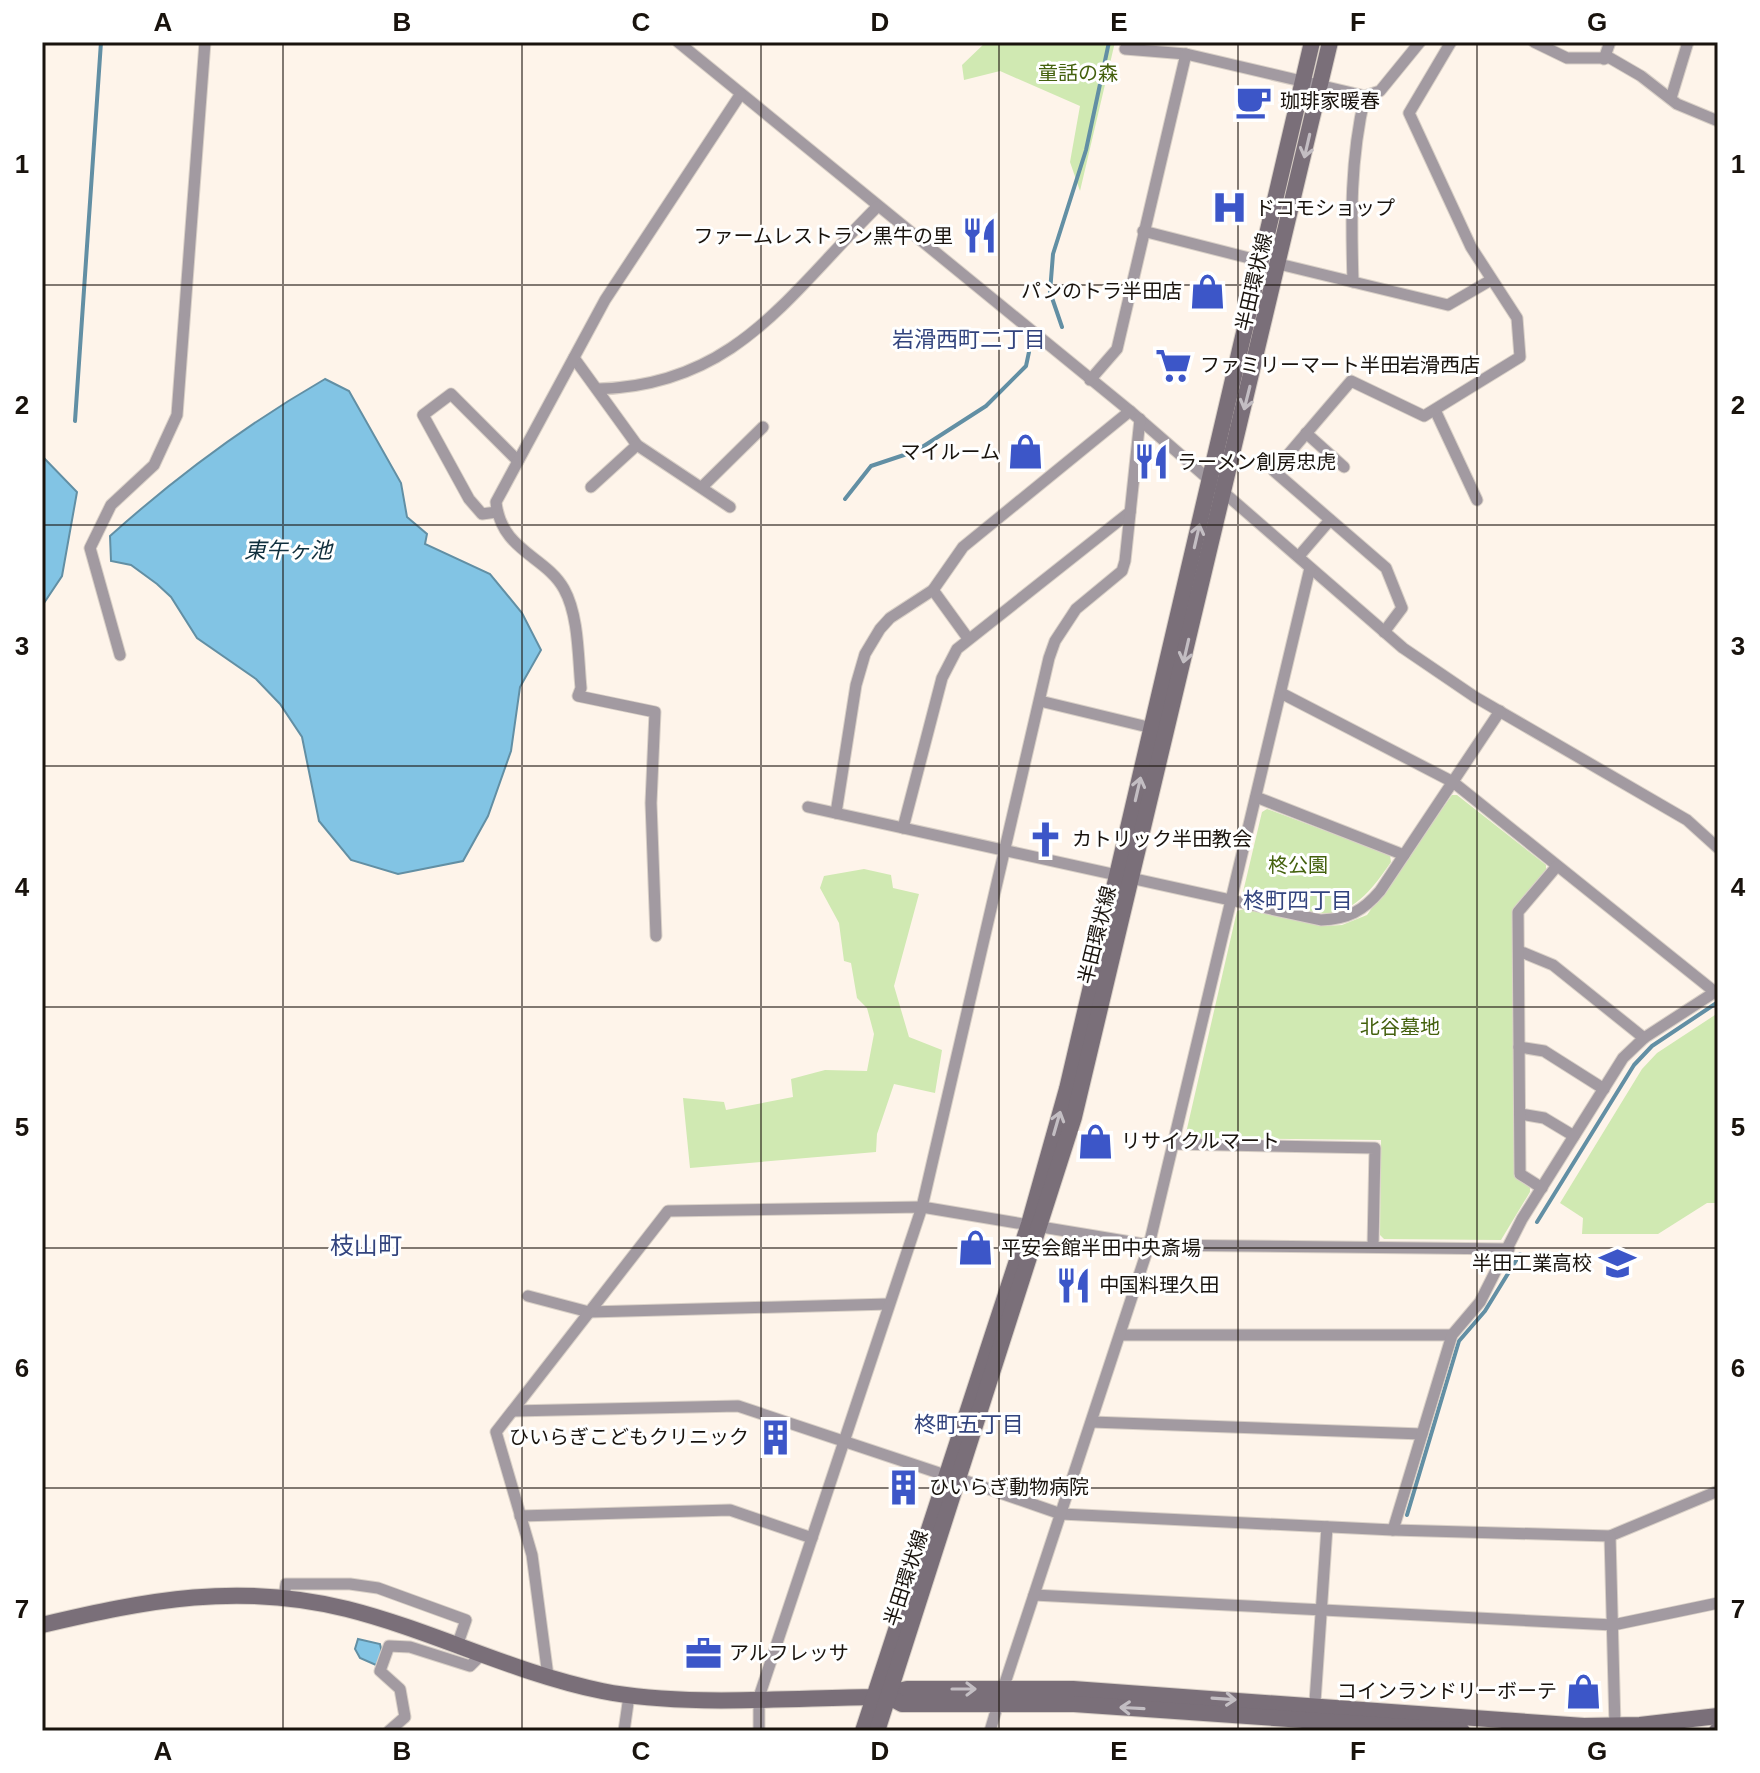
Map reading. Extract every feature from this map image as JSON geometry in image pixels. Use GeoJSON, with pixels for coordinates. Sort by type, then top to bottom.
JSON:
{"type":"FeatureCollection","features":[{"type":"Feature","properties":{"kind":"main road","name":"半田環状線"},"geometry":{"type":"LineString","coordinates":[[863,1731],[881,1697],[1035,1225],[1067,1089],[1224,492],[1279,264],[1313,83],[1312,42]]}},
{"type":"Feature","properties":{"kind":"main road","name":"半田環状線"},"geometry":{"type":"LineString","coordinates":[[1124,876],[1152,728],[1261,261],[1313,83],[1330,42]]}},
{"type":"Feature","properties":{"kind":"main road"},"geometry":{"type":"LineString","coordinates":[[42,1625],[162,1598],[211,1594],[284,1597],[348,1609],[548,1676],[629,1696],[881,1697],[902,1704],[1001,1697],[1314,1718],[1616,1728],[1718,1716]]}},
{"type":"Feature","properties":{"kind":"main road","name":"半田環状線"},"geometry":{"type":"LineString","coordinates":[[877,1731],[881,1697]]}},
{"type":"Feature","properties":{"kind":"main road"},"geometry":{"type":"LineString","coordinates":[[1314,1718],[1462,1731]]}},
{"type":"Feature","properties":{"kind":"street"},"geometry":{"type":"LineString","coordinates":[[120,655],[90,548],[111,505],[154,465],[177,415],[205,42]]}},
{"type":"Feature","properties":{"kind":"street"},"geometry":{"type":"LineString","coordinates":[[678,42],[1140,419],[1384,632],[1430,668],[1687,820],[1718,848]]}},
{"type":"Feature","properties":{"kind":"street"},"geometry":{"type":"LineString","coordinates":[[1125,49],[1186,54],[1365,96],[1380,91],[1420,42]]}},
{"type":"Feature","properties":{"kind":"street"},"geometry":{"type":"LineString","coordinates":[[1384,632],[1402,608],[1386,568],[1274,471],[1351,381],[1424,416],[1520,357],[1517,318],[1471,247],[1409,113],[1451,42]]}},
{"type":"Feature","properties":{"kind":"street"},"geometry":{"type":"LineString","coordinates":[[1534,42],[1567,58],[1610,58],[1671,98],[1718,121]]}},
{"type":"Feature","properties":{"kind":"street"},"geometry":{"type":"LineString","coordinates":[[1604,59],[1610,42]]}},
{"type":"Feature","properties":{"kind":"street"},"geometry":{"type":"LineString","coordinates":[[1671,98],[1688,42]]}},
{"type":"Feature","properties":{"kind":"street"},"geometry":{"type":"LineString","coordinates":[[1090,380],[1117,349],[1186,54]]}},
{"type":"Feature","properties":{"kind":"street"},"geometry":{"type":"LineString","coordinates":[[656,936],[651,803],[655,712],[578,696],[581,688],[575,633],[564,589],[511,540],[497,512],[496,502],[605,300],[740,95]]}},
{"type":"Feature","properties":{"kind":"street"},"geometry":{"type":"LineString","coordinates":[[1353,282],[1352,156],[1365,96]]}},
{"type":"Feature","properties":{"kind":"street"},"geometry":{"type":"LineString","coordinates":[[597,389],[630,389],[664,380],[731,351],[755,332],[877,207]]}},
{"type":"Feature","properties":{"kind":"street"},"geometry":{"type":"LineString","coordinates":[[1143,231],[1261,261]]}},
{"type":"Feature","properties":{"kind":"street"},"geometry":{"type":"LineString","coordinates":[[1279,264],[1448,305],[1491,280]]}},
{"type":"Feature","properties":{"kind":"street"},"geometry":{"type":"LineString","coordinates":[[574,358],[637,445],[730,507]]}},
{"type":"Feature","properties":{"kind":"street"},"geometry":{"type":"LineString","coordinates":[[497,512],[482,514],[469,499],[423,415],[451,394],[518,461]]}},
{"type":"Feature","properties":{"kind":"street"},"geometry":{"type":"LineString","coordinates":[[1435,410],[1477,500]]}},
{"type":"Feature","properties":{"kind":"street"},"geometry":{"type":"LineString","coordinates":[[836,813],[853,699],[865,654],[890,618],[933,590],[963,547],[1130,411]]}},
{"type":"Feature","properties":{"kind":"street"},"geometry":{"type":"LineString","coordinates":[[759,1731],[759,1697],[922,1207],[1049,658],[1065,623],[1122,571],[1140,419]]}},
{"type":"Feature","properties":{"kind":"street"},"geometry":{"type":"LineString","coordinates":[[702,487],[763,427]]}},
{"type":"Feature","properties":{"kind":"street"},"geometry":{"type":"LineString","coordinates":[[1306,433],[1344,467]]}},
{"type":"Feature","properties":{"kind":"street"},"geometry":{"type":"LineString","coordinates":[[591,487],[637,445]]}},
{"type":"Feature","properties":{"kind":"street"},"geometry":{"type":"LineString","coordinates":[[903,828],[942,678],[953,656],[967,637],[1130,512]]}},
{"type":"Feature","properties":{"kind":"street"},"geometry":{"type":"LineString","coordinates":[[1299,556],[1330,520]]}},
{"type":"Feature","properties":{"kind":"street"},"geometry":{"type":"LineString","coordinates":[[990,1731],[1149,1245],[1310,568]]}},
{"type":"Feature","properties":{"kind":"street"},"geometry":{"type":"LineString","coordinates":[[933,590],[967,637]]}},
{"type":"Feature","properties":{"kind":"street"},"geometry":{"type":"LineString","coordinates":[[1281,693],[1453,782],[1717,991],[1644,1038],[1623,1058],[1542,1188],[1480,1302],[1452,1335],[1393,1530]]}},
{"type":"Feature","properties":{"kind":"street"},"geometry":{"type":"LineString","coordinates":[[1040,701],[1152,728]]}},
{"type":"Feature","properties":{"kind":"street"},"geometry":{"type":"LineString","coordinates":[[808,807],[1231,901],[1321,920],[1338,919],[1354,914],[1368,904],[1500,711]]}},
{"type":"Feature","properties":{"kind":"street"},"geometry":{"type":"LineString","coordinates":[[1256,797],[1404,855]]}},
{"type":"Feature","properties":{"kind":"street"},"geometry":{"type":"LineString","coordinates":[[1542,1188],[1520,1174],[1518,912],[1557,866]]}},
{"type":"Feature","properties":{"kind":"street"},"geometry":{"type":"LineString","coordinates":[[1519,951],[1553,965],[1644,1038]]}},
{"type":"Feature","properties":{"kind":"street"},"geometry":{"type":"LineString","coordinates":[[1519,1047],[1544,1051],[1604,1089]]}},
{"type":"Feature","properties":{"kind":"street"},"geometry":{"type":"LineString","coordinates":[[1520,1114],[1544,1118],[1574,1136]]}},
{"type":"Feature","properties":{"kind":"street"},"geometry":{"type":"LineString","coordinates":[[1174,1144],[1375,1148],[1373,1246]]}},
{"type":"Feature","properties":{"kind":"street"},"geometry":{"type":"LineString","coordinates":[[548,1676],[532,1555],[496,1432],[668,1211],[922,1207],[1149,1245],[1509,1249]]}},
{"type":"Feature","properties":{"kind":"street"},"geometry":{"type":"LineString","coordinates":[[528,1296],[589,1312],[889,1304]]}},
{"type":"Feature","properties":{"kind":"street"},"geometry":{"type":"LineString","coordinates":[[1121,1335],[1452,1335]]}},
{"type":"Feature","properties":{"kind":"street"},"geometry":{"type":"LineString","coordinates":[[513,1411],[738,1406],[1061,1514],[1393,1530],[1610,1536],[1718,1491]]}},
{"type":"Feature","properties":{"kind":"street"},"geometry":{"type":"LineString","coordinates":[[1092,1422],[1422,1434]]}},
{"type":"Feature","properties":{"kind":"street"},"geometry":{"type":"LineString","coordinates":[[520,1516],[730,1510],[812,1538]]}},
{"type":"Feature","properties":{"kind":"street"},"geometry":{"type":"LineString","coordinates":[[1314,1718],[1327,1527]]}},
{"type":"Feature","properties":{"kind":"street"},"geometry":{"type":"LineString","coordinates":[[1610,1536],[1616,1728]]}},
{"type":"Feature","properties":{"kind":"street"},"geometry":{"type":"LineString","coordinates":[[284,1597],[286,1584],[350,1584],[378,1588],[466,1620],[457,1646]]}},
{"type":"Feature","properties":{"kind":"street"},"geometry":{"type":"LineString","coordinates":[[1034,1595],[1613,1625],[1718,1603]]}},
{"type":"Feature","properties":{"kind":"street"},"geometry":{"type":"LineString","coordinates":[[389,1731],[405,1717],[400,1689],[380,1671],[389,1646],[410,1647],[470,1666],[482,1654]]}},
{"type":"Feature","properties":{"kind":"street"},"geometry":{"type":"LineString","coordinates":[[624,1731],[629,1696]]}},
{"type":"Feature","properties":{"kind":"green space","name":"童話の森"},"geometry":{"type":"Polygon","coordinates":[[[986,42],[1115,42],[1080,191],[1070,162],[1080,106],[1000,71],[964,80],[962,65],[986,42]]]}},
{"type":"Feature","properties":{"kind":"green space","name":"北谷墓地"},"geometry":{"type":"Polygon","coordinates":[[[1452,795],[1457,795],[1546,865],[1546,871],[1514,910],[1516,1178],[1530,1186],[1530,1192],[1501,1240],[1384,1239],[1380,1235],[1381,1140],[1189,1138],[1186,1133],[1237,911],[1244,909],[1327,926],[1342,925],[1367,915],[1452,795]]]}},
{"type":"Feature","properties":{"kind":"green space","name":"柊公園"},"geometry":{"type":"Polygon","coordinates":[[[1267,809],[1390,855],[1391,862],[1359,901],[1344,910],[1313,913],[1247,897],[1243,892],[1262,812],[1267,809]]]}},
{"type":"Feature","properties":{"kind":"green space"},"geometry":{"type":"Polygon","coordinates":[[[864,869],[891,875],[893,888],[919,894],[894,986],[909,1037],[942,1050],[935,1093],[894,1084],[877,1134],[876,1152],[690,1168],[683,1098],[724,1102],[726,1110],[793,1097],[791,1079],[825,1070],[867,1071],[874,1034],[867,1008],[857,998],[851,963],[844,961],[839,923],[820,888],[824,876],[864,869]]]}},
{"type":"Feature","properties":{"kind":"green space"},"geometry":{"type":"Polygon","coordinates":[[[1718,1013],[1718,1203],[1707,1203],[1658,1234],[1582,1234],[1583,1218],[1560,1203],[1642,1069],[1657,1053],[1718,1013]]]}},
{"type":"Feature","properties":{"kind":"water","name":"東午ヶ池"},"geometry":{"type":"Polygon","coordinates":[[[325,379],[349,391],[401,483],[407,517],[427,534],[425,544],[490,574],[522,613],[541,650],[520,687],[511,751],[488,816],[463,861],[398,874],[351,860],[319,821],[302,737],[280,704],[256,679],[197,638],[171,597],[157,584],[131,565],[111,561],[110,536],[135,514],[240,433],[325,379]]]}},
{"type":"Feature","properties":{"kind":"water"},"geometry":{"type":"Polygon","coordinates":[[[42,456],[77,492],[62,576],[42,606],[42,456]]]}},
{"type":"Feature","properties":{"kind":"water"},"geometry":{"type":"Polygon","coordinates":[[[358,1639],[380,1644],[383,1657],[376,1665],[360,1658],[355,1649],[358,1639]]]}},
{"type":"Feature","properties":{"kind":"waterway"},"geometry":{"type":"LineString","coordinates":[[75,421],[101,42]]}},
{"type":"Feature","properties":{"kind":"waterway"},"geometry":{"type":"LineString","coordinates":[[1062,327],[1050,292],[1053,254],[1086,150],[1109,42]]}},
{"type":"Feature","properties":{"kind":"waterway"},"geometry":{"type":"LineString","coordinates":[[845,499],[871,466],[916,451],[986,406],[1026,366],[1029,352]]}},
{"type":"Feature","properties":{"kind":"waterway"},"geometry":{"type":"LineString","coordinates":[[1537,1222],[1634,1065],[1652,1046],[1718,1002]]}},
{"type":"Feature","properties":{"kind":"waterway"},"geometry":{"type":"LineString","coordinates":[[1407,1515],[1459,1341],[1485,1311],[1520,1254]]}},
{"type":"Feature","properties":{"kind":"place","name":"珈琲家暖春"},"geometry":{"type":"Point","coordinates":[1254,101]}},
{"type":"Feature","properties":{"kind":"place","name":"ドコモショップ"},"geometry":{"type":"Point","coordinates":[1229,208]}},
{"type":"Feature","properties":{"kind":"place","name":"ファームレストラン黒牛の里"},"geometry":{"type":"Point","coordinates":[979,236]}},
{"type":"Feature","properties":{"kind":"place","name":"パンのトラ半田店"},"geometry":{"type":"Point","coordinates":[1208,291]}},
{"type":"Feature","properties":{"kind":"place","name":"ファミリーマート半田岩滑西店"},"geometry":{"type":"Point","coordinates":[1174,365]}},
{"type":"Feature","properties":{"kind":"place","name":"マイルーム"},"geometry":{"type":"Point","coordinates":[1026,452]}},
{"type":"Feature","properties":{"kind":"place","name":"ラーメン創房忠虎"},"geometry":{"type":"Point","coordinates":[1151,462]}},
{"type":"Feature","properties":{"kind":"place","name":"カトリック半田教会"},"geometry":{"type":"Point","coordinates":[1046,839]}},
{"type":"Feature","properties":{"kind":"place","name":"リサイクルマート"},"geometry":{"type":"Point","coordinates":[1095,1141]}},
{"type":"Feature","properties":{"kind":"place","name":"平安会館半田中央斎場"},"geometry":{"type":"Point","coordinates":[975,1248]}},
{"type":"Feature","properties":{"kind":"place","name":"半田工業高校"},"geometry":{"type":"Point","coordinates":[1618,1263]}},
{"type":"Feature","properties":{"kind":"place","name":"中国料理久田"},"geometry":{"type":"Point","coordinates":[1073,1285]}},
{"type":"Feature","properties":{"kind":"place","name":"ひいらぎこどもクリニック"},"geometry":{"type":"Point","coordinates":[775,1437]}},
{"type":"Feature","properties":{"kind":"place","name":"ひいらぎ動物病院"},"geometry":{"type":"Point","coordinates":[903,1487]}},
{"type":"Feature","properties":{"kind":"place","name":"アルフレッサ"},"geometry":{"type":"Point","coordinates":[703,1653]}},
{"type":"Feature","properties":{"kind":"place","name":"コインランドリーボーテ"},"geometry":{"type":"Point","coordinates":[1583,1691]}},
{"type":"Feature","properties":{"kind":"district","name":"岩滑西町二丁目"},"geometry":{"type":"Point","coordinates":[969,339]}},
{"type":"Feature","properties":{"kind":"district","name":"柊町四丁目"},"geometry":{"type":"Point","coordinates":[1298,900]}},
{"type":"Feature","properties":{"kind":"district","name":"枝山町"},"geometry":{"type":"Point","coordinates":[366,1245]}},
{"type":"Feature","properties":{"kind":"district","name":"柊町五丁目"},"geometry":{"type":"Point","coordinates":[969,1424]}}]}
